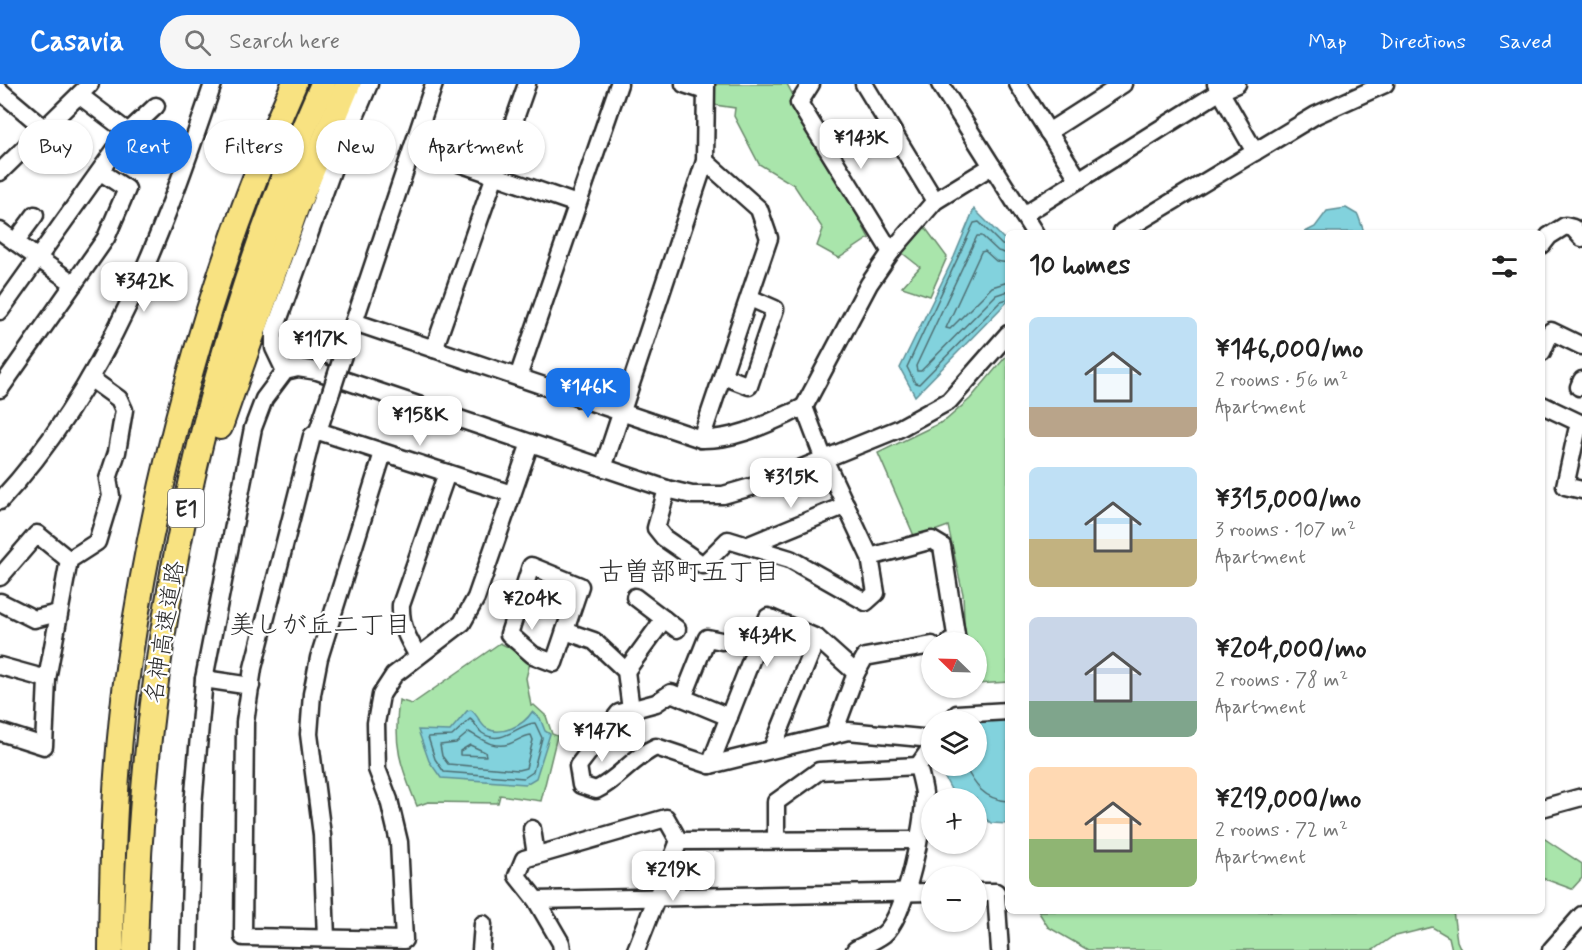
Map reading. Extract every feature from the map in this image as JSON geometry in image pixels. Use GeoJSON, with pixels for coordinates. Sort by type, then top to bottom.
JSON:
{"type":"FeatureCollection","features":[{"type":"Feature","properties":{"kind":"highway"},"geometry":{"type":"LineString","coordinates":[[112,861],[110,766],[120,659],[137,558],[158,461],[210,273],[239,191],[283,84]]}},
{"type":"Feature","properties":{"kind":"highway","name":"名神高速道路"},"geometry":{"type":"LineString","coordinates":[[111,950],[112,861],[117,770],[129,662],[167,464],[193,363],[220,278],[249,195],[294,84]]}},
{"type":"Feature","properties":{"kind":"highway","name":"名神高速道路"},"geometry":{"type":"LineString","coordinates":[[135,950],[137,880],[156,670],[172,573],[193,473],[218,372],[245,287],[277,196],[322,84]]}},
{"type":"Feature","properties":{"kind":"highway"},"geometry":{"type":"LineString","coordinates":[[137,880],[165,670],[181,576],[196,511],[212,451],[264,295],[328,127],[348,84]]}},
{"type":"Feature","properties":{"kind":"street"},"geometry":{"type":"LineString","coordinates":[[0,501],[20,479],[90,378],[139,285],[189,156],[213,84]]}},
{"type":"Feature","properties":{"kind":"street"},"geometry":{"type":"LineString","coordinates":[[285,371],[274,348],[274,332],[332,171],[369,84]]}},
{"type":"Feature","properties":{"kind":"street"},"geometry":{"type":"LineString","coordinates":[[422,120],[434,84]]}},
{"type":"Feature","properties":{"kind":"street"},"geometry":{"type":"LineString","coordinates":[[434,349],[527,84]]}},
{"type":"Feature","properties":{"kind":"street"},"geometry":{"type":"LineString","coordinates":[[518,377],[619,84]]}},
{"type":"Feature","properties":{"kind":"street"},"geometry":{"type":"LineString","coordinates":[[603,468],[705,161],[705,88],[684,84]]}},
{"type":"Feature","properties":{"kind":"street"},"geometry":{"type":"LineString","coordinates":[[811,84],[799,103],[891,252]]}},
{"type":"Feature","properties":{"kind":"street"},"geometry":{"type":"LineString","coordinates":[[864,84],[936,201]]}},
{"type":"Feature","properties":{"kind":"street"},"geometry":{"type":"LineString","coordinates":[[940,84],[1033,230]]}},
{"type":"Feature","properties":{"kind":"street"},"geometry":{"type":"LineString","coordinates":[[1017,84],[1079,180]]}},
{"type":"Feature","properties":{"kind":"street"},"geometry":{"type":"LineString","coordinates":[[1048,132],[1123,84]]}},
{"type":"Feature","properties":{"kind":"street"},"geometry":{"type":"LineString","coordinates":[[1023,215],[1217,88],[1238,84]]}},
{"type":"Feature","properties":{"kind":"street"},"geometry":{"type":"LineString","coordinates":[[1125,230],[1316,115],[1352,90],[1385,84]]}},
{"type":"Feature","properties":{"kind":"street"},"geometry":{"type":"LineString","coordinates":[[1217,88],[1255,152]]}},
{"type":"Feature","properties":{"kind":"street"},"geometry":{"type":"LineString","coordinates":[[54,120],[84,90],[114,120]]}},
{"type":"Feature","properties":{"kind":"street"},"geometry":{"type":"LineString","coordinates":[[0,91],[34,120]]}},
{"type":"Feature","properties":{"kind":"street"},"geometry":{"type":"LineString","coordinates":[[141,120],[156,106]]}},
{"type":"Feature","properties":{"kind":"street"},"geometry":{"type":"LineString","coordinates":[[0,172],[18,155]]}},
{"type":"Feature","properties":{"kind":"street"},"geometry":{"type":"LineString","coordinates":[[701,438],[769,238],[759,209],[705,161]]}},
{"type":"Feature","properties":{"kind":"street"},"geometry":{"type":"LineString","coordinates":[[408,162],[318,431],[312,436],[250,686],[245,722],[243,937],[404,940],[399,842],[389,800],[377,769],[376,723],[381,695],[394,675],[462,623],[467,615],[476,598],[530,443]]}},
{"type":"Feature","properties":{"kind":"street"},"geometry":{"type":"LineString","coordinates":[[0,311],[105,166]]}},
{"type":"Feature","properties":{"kind":"street"},"geometry":{"type":"LineString","coordinates":[[354,322],[701,438],[740,435],[804,407],[869,284],[891,252],[936,201],[992,166]]}},
{"type":"Feature","properties":{"kind":"street"},"geometry":{"type":"LineString","coordinates":[[0,389],[106,238],[126,189],[101,172]]}},
{"type":"Feature","properties":{"kind":"street"},"geometry":{"type":"LineString","coordinates":[[488,174],[578,204]]}},
{"type":"Feature","properties":{"kind":"street"},"geometry":{"type":"LineString","coordinates":[[15,242],[35,215]]}},
{"type":"Feature","properties":{"kind":"street"},"geometry":{"type":"LineString","coordinates":[[1545,241],[1565,226],[1573,228],[1582,238]]}},
{"type":"Feature","properties":{"kind":"street"},"geometry":{"type":"LineString","coordinates":[[0,232],[74,284]]}},
{"type":"Feature","properties":{"kind":"street"},"geometry":{"type":"LineString","coordinates":[[723,376],[750,386],[775,309],[750,298]]}},
{"type":"Feature","properties":{"kind":"street"},"geometry":{"type":"LineString","coordinates":[[1545,345],[1551,331],[1582,346]]}},
{"type":"Feature","properties":{"kind":"street"},"geometry":{"type":"LineString","coordinates":[[189,950],[196,760],[204,679],[253,428],[264,399],[285,371],[317,370],[667,489],[692,495],[723,495],[765,483],[823,457],[898,429],[949,401],[1005,337]]}},
{"type":"Feature","properties":{"kind":"street"},"geometry":{"type":"LineString","coordinates":[[0,732],[44,746],[46,679],[69,560],[98,542],[111,496],[108,479],[117,452],[124,410],[119,399],[90,378]]}},
{"type":"Feature","properties":{"kind":"street"},"geometry":{"type":"LineString","coordinates":[[1545,406],[1582,425],[1577,431],[1565,486],[1582,490]]}},
{"type":"Feature","properties":{"kind":"street"},"geometry":{"type":"LineString","coordinates":[[667,489],[656,528],[664,538],[703,565],[728,540],[790,559],[866,602],[876,593],[870,557],[823,457],[804,407]]}},
{"type":"Feature","properties":{"kind":"street"},"geometry":{"type":"LineString","coordinates":[[318,431],[512,494]]}},
{"type":"Feature","properties":{"kind":"street"},"geometry":{"type":"LineString","coordinates":[[326,938],[322,835],[309,734],[312,694],[319,658],[383,453]]}},
{"type":"Feature","properties":{"kind":"street"},"geometry":{"type":"LineString","coordinates":[[418,656],[405,635],[400,618],[401,605],[447,473]]}},
{"type":"Feature","properties":{"kind":"street"},"geometry":{"type":"LineString","coordinates":[[749,545],[846,505]]}},
{"type":"Feature","properties":{"kind":"street"},"geometry":{"type":"LineString","coordinates":[[0,577],[37,534],[69,560]]}},
{"type":"Feature","properties":{"kind":"street"},"geometry":{"type":"LineString","coordinates":[[870,557],[932,540],[942,546],[956,632]]}},
{"type":"Feature","properties":{"kind":"street"},"geometry":{"type":"LineString","coordinates":[[531,566],[580,586],[565,631],[554,663],[533,655],[509,634],[531,566]]}},
{"type":"Feature","properties":{"kind":"street"},"geometry":{"type":"LineString","coordinates":[[626,671],[671,624],[635,597]]}},
{"type":"Feature","properties":{"kind":"street"},"geometry":{"type":"LineString","coordinates":[[0,602],[34,619],[58,613]]}},
{"type":"Feature","properties":{"kind":"street"},"geometry":{"type":"LineString","coordinates":[[710,765],[768,617],[817,638],[856,673]]}},
{"type":"Feature","properties":{"kind":"street"},"geometry":{"type":"LineString","coordinates":[[565,631],[594,641],[626,671],[631,710]]}},
{"type":"Feature","properties":{"kind":"street"},"geometry":{"type":"LineString","coordinates":[[683,698],[707,638],[722,640]]}},
{"type":"Feature","properties":{"kind":"street"},"geometry":{"type":"LineString","coordinates":[[772,749],[817,638]]}},
{"type":"Feature","properties":{"kind":"street"},"geometry":{"type":"LineString","coordinates":[[833,735],[856,673],[865,657],[921,647]]}},
{"type":"Feature","properties":{"kind":"street"},"geometry":{"type":"LineString","coordinates":[[0,666],[46,679]]}},
{"type":"Feature","properties":{"kind":"street"},"geometry":{"type":"LineString","coordinates":[[204,679],[250,686]]}},
{"type":"Feature","properties":{"kind":"street"},"geometry":{"type":"LineString","coordinates":[[729,717],[671,693],[656,703],[619,713],[578,766],[581,785],[596,790],[610,783],[645,752],[656,747],[710,765],[848,731],[921,738]]}},
{"type":"Feature","properties":{"kind":"street"},"geometry":{"type":"LineString","coordinates":[[987,712],[1005,711]]}},
{"type":"Feature","properties":{"kind":"street"},"geometry":{"type":"LineString","coordinates":[[855,950],[885,933],[906,892],[918,840],[924,793],[918,766],[921,762]]}},
{"type":"Feature","properties":{"kind":"street"},"geometry":{"type":"LineString","coordinates":[[776,840],[776,802],[819,771],[918,766]]}},
{"type":"Feature","properties":{"kind":"street"},"geometry":{"type":"LineString","coordinates":[[1545,807],[1582,797]]}},
{"type":"Feature","properties":{"kind":"street"},"geometry":{"type":"LineString","coordinates":[[562,950],[561,942],[536,900],[517,876],[524,859],[666,818],[679,841]]}},
{"type":"Feature","properties":{"kind":"street"},"geometry":{"type":"LineString","coordinates":[[532,829],[536,855]]}},
{"type":"Feature","properties":{"kind":"street"},"geometry":{"type":"LineString","coordinates":[[679,841],[918,840]]}},
{"type":"Feature","properties":{"kind":"street"},"geometry":{"type":"LineString","coordinates":[[636,950],[679,841]]}},
{"type":"Feature","properties":{"kind":"street"},"geometry":{"type":"LineString","coordinates":[[536,900],[921,892]]}},
{"type":"Feature","properties":{"kind":"street"},"geometry":{"type":"LineString","coordinates":[[987,892],[996,892],[1000,950]]}},
{"type":"Feature","properties":{"kind":"street"},"geometry":{"type":"LineString","coordinates":[[1551,950],[1582,915]]}},
{"type":"Feature","properties":{"kind":"street"},"geometry":{"type":"LineString","coordinates":[[481,950],[483,924]]}},
{"type":"Feature","properties":{"kind":"green space"},"geometry":{"type":"Polygon","coordinates":[[[714,84],[787,84],[869,238],[839,258],[817,246],[823,229],[794,185],[759,164],[734,116],[735,108],[715,105],[714,84]]]}},
{"type":"Feature","properties":{"kind":"green space"},"geometry":{"type":"Polygon","coordinates":[[[924,226],[947,257],[930,296],[902,287],[920,267],[901,252],[924,226]]]}},
{"type":"Feature","properties":{"kind":"green space"},"geometry":{"type":"Polygon","coordinates":[[[1005,358],[1005,682],[987,683],[987,632],[965,632],[963,594],[948,526],[915,538],[878,453],[946,420],[970,399],[1005,358]]]}},
{"type":"Feature","properties":{"kind":"green space"},"geometry":{"type":"Polygon","coordinates":[[[500,643],[531,659],[526,678],[531,706],[534,705],[546,716],[552,734],[557,736],[541,801],[500,795],[498,803],[428,802],[417,806],[399,754],[397,716],[399,700],[412,704],[500,643]]]}},
{"type":"Feature","properties":{"kind":"green space"},"geometry":{"type":"Polygon","coordinates":[[[1545,839],[1582,864],[1582,878],[1572,889],[1545,879],[1545,839]]]}},
{"type":"Feature","properties":{"kind":"green space"},"geometry":{"type":"Polygon","coordinates":[[[1040,914],[1453,914],[1457,941],[1461,950],[1452,950],[1449,937],[1432,927],[1392,937],[1373,950],[1088,950],[1048,927],[1040,914]]]}},
{"type":"Feature","properties":{"kind":"water"},"geometry":{"type":"Polygon","coordinates":[[[1346,208],[1358,215],[1363,230],[1309,230],[1315,227],[1327,211],[1346,208]]]}},
{"type":"Feature","properties":{"kind":"water"},"geometry":{"type":"Polygon","coordinates":[[[974,209],[1005,240],[1005,304],[915,396],[900,368],[954,257],[974,209]]]}},
{"type":"Feature","properties":{"kind":"water"},"geometry":{"type":"Polygon","coordinates":[[[471,710],[486,728],[498,731],[518,725],[532,712],[540,718],[545,731],[550,734],[536,778],[526,784],[441,778],[429,761],[418,730],[450,731],[467,711],[471,710]]]}},
{"type":"Feature","properties":{"kind":"water"},"geometry":{"type":"Polygon","coordinates":[[[1005,713],[1005,824],[991,823],[987,820],[987,788],[950,788],[944,776],[987,776],[987,717],[1005,713]]]}},
{"type":"Feature","properties":{"kind":"district","name":"古曽部町五丁目"},"geometry":{"type":"Point","coordinates":[689,571]}},
{"type":"Feature","properties":{"kind":"district","name":"美しが丘二丁目"},"geometry":{"type":"Point","coordinates":[320,624]}}]}
